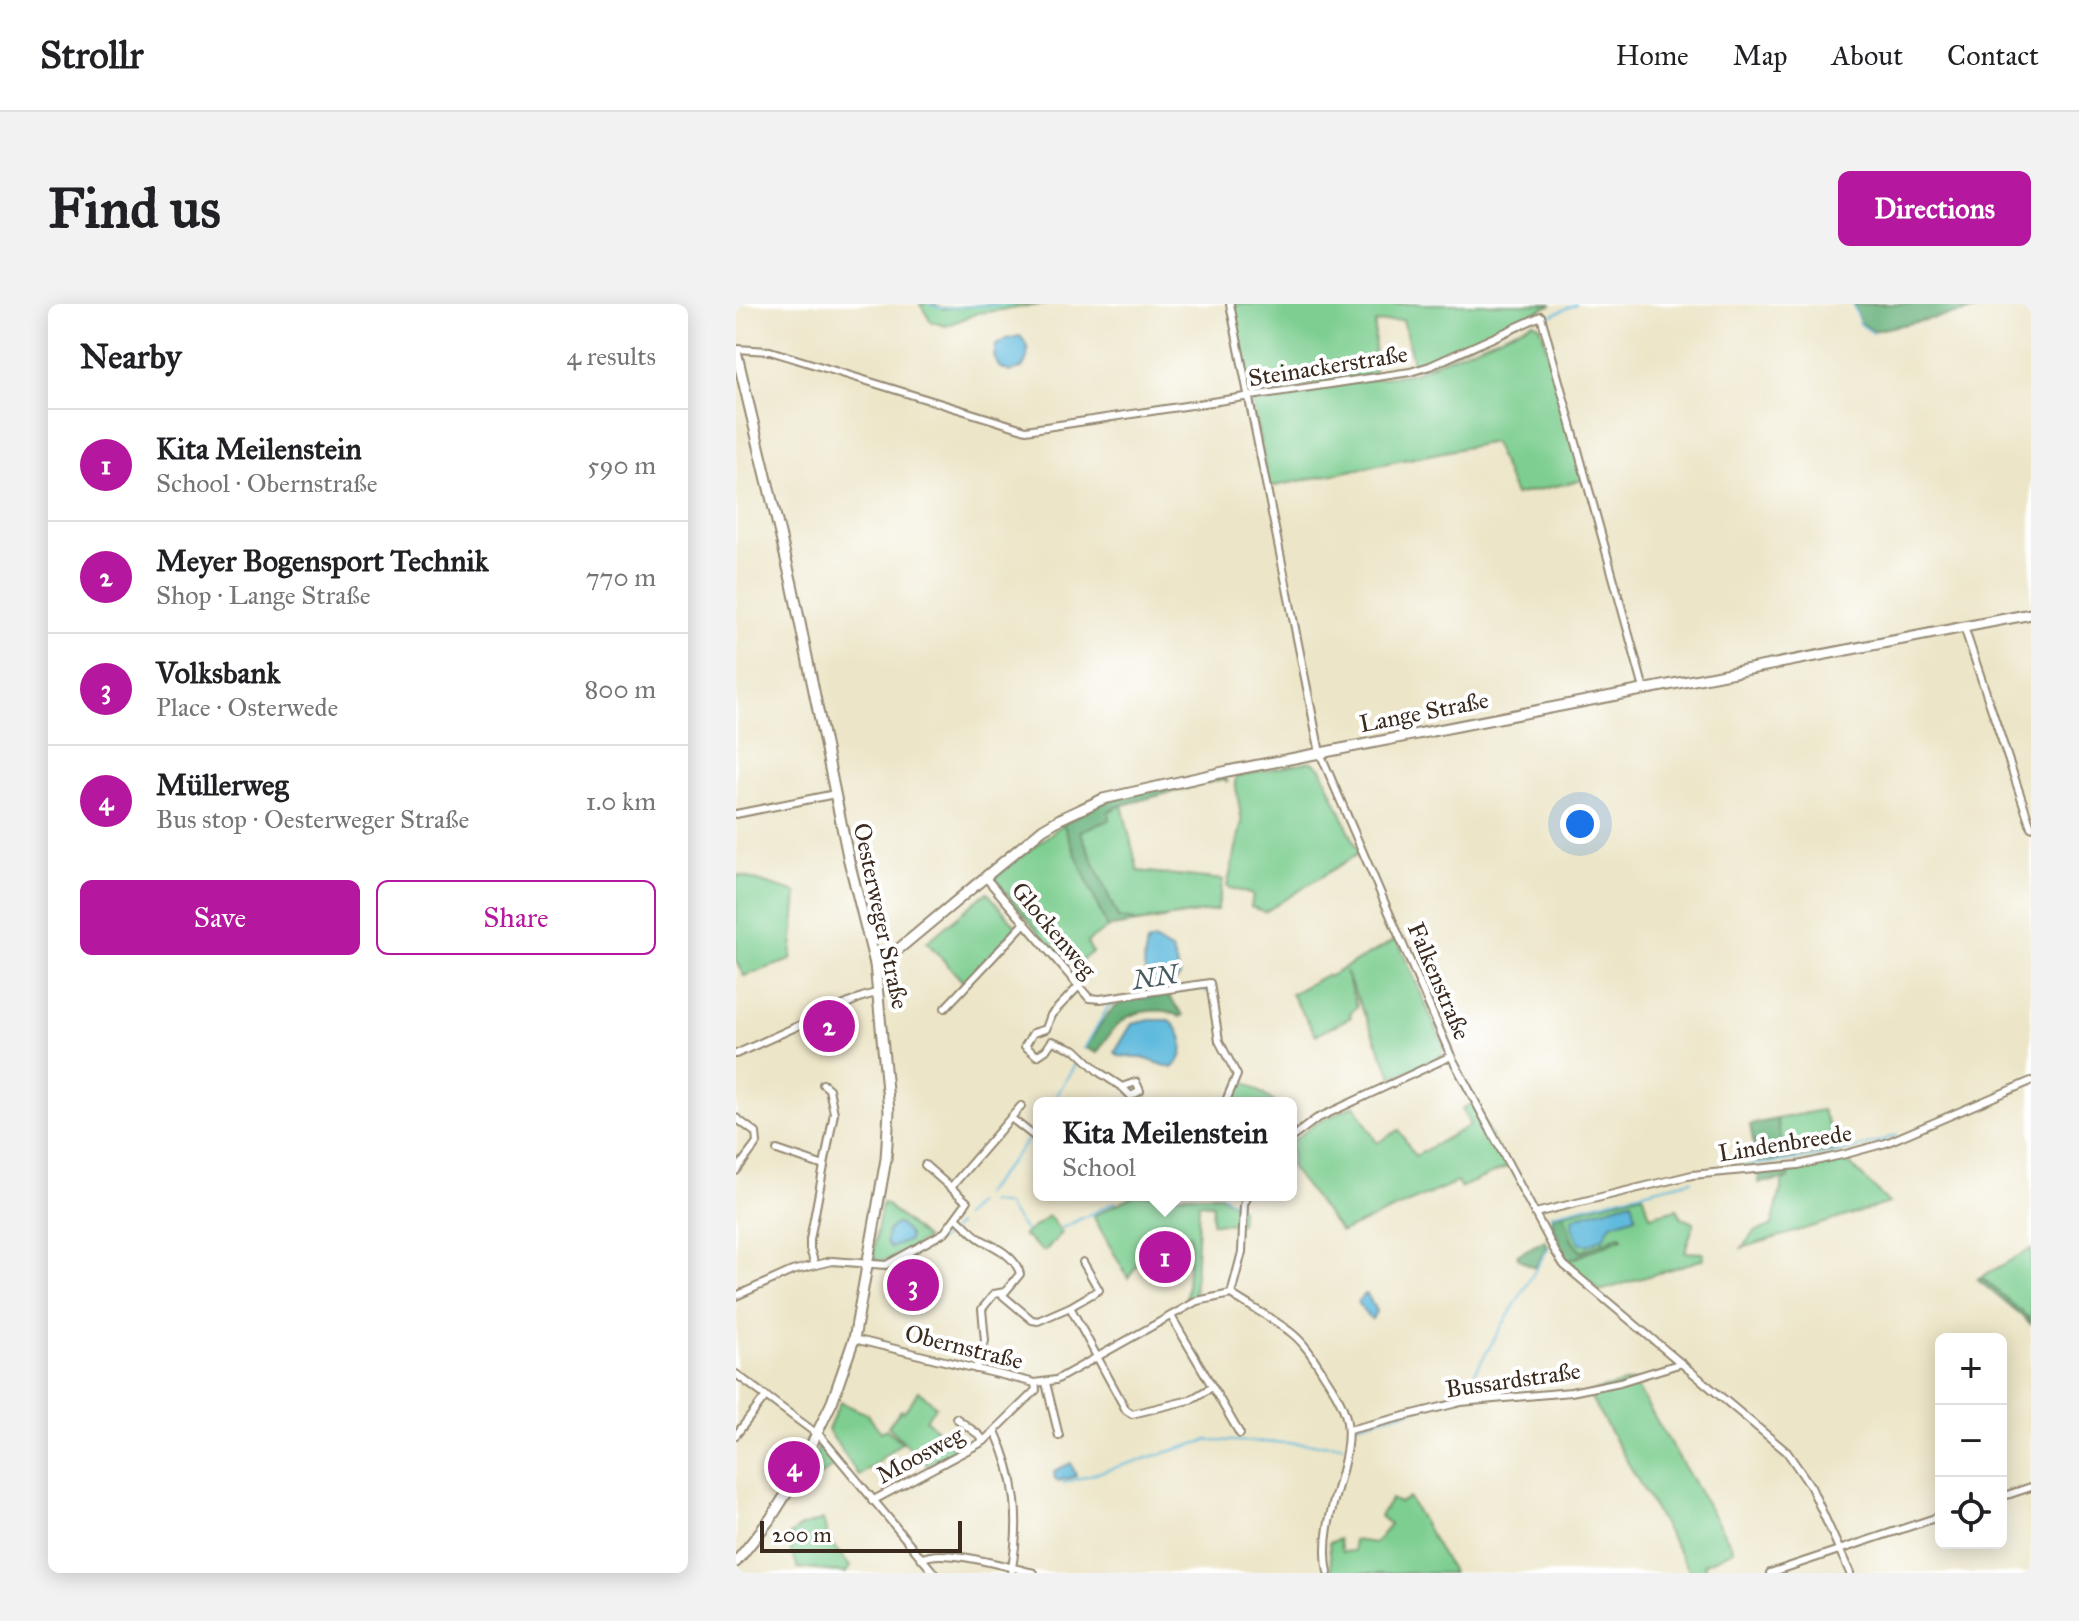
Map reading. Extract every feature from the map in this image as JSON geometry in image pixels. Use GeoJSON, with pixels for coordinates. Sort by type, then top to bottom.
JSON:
{"type":"FeatureCollection","features":[{"type":"Feature","properties":{"kind":"main road","name":"Oesterweger Straße"},"geometry":{"type":"LineString","coordinates":[[736,350],[792,584],[835,794],[875,964],[889,1135],[854,1339],[817,1434],[786,1495],[736,1562]]}},
{"type":"Feature","properties":{"kind":"main road","name":"Lange Straße"},"geometry":{"type":"LineString","coordinates":[[875,964],[883,962],[1043,829],[1103,799],[1320,753],[2031,614]]}},
{"type":"Feature","properties":{"kind":"street","name":"Falkenstraße"},"geometry":{"type":"LineString","coordinates":[[1230,304],[1320,753],[1451,1056],[1564,1265],[1787,1452],[1811,1487],[1850,1573]]}},
{"type":"Feature","properties":{"kind":"street","name":"Steinackerstraße"},"geometry":{"type":"LineString","coordinates":[[736,350],[770,351],[1026,430],[1410,372],[1541,316],[1644,689]]}},
{"type":"Feature","properties":{"kind":"street"},"geometry":{"type":"LineString","coordinates":[[1964,627],[2031,827]]}},
{"type":"Feature","properties":{"kind":"street"},"geometry":{"type":"LineString","coordinates":[[736,814],[835,794]]}},
{"type":"Feature","properties":{"kind":"street","name":"Glockenweg"},"geometry":{"type":"LineString","coordinates":[[986,878],[1089,998],[1210,983],[1219,1041],[1237,1075],[1228,1097]]}},
{"type":"Feature","properties":{"kind":"street"},"geometry":{"type":"LineString","coordinates":[[945,1008],[1025,923]]}},
{"type":"Feature","properties":{"kind":"street"},"geometry":{"type":"LineString","coordinates":[[1078,987],[1051,1015],[1046,1029],[1052,1041],[1076,1050],[1099,1072],[1122,1087]]}},
{"type":"Feature","properties":{"kind":"street"},"geometry":{"type":"LineString","coordinates":[[736,1054],[879,992]]}},
{"type":"Feature","properties":{"kind":"street"},"geometry":{"type":"LineString","coordinates":[[1046,1029],[1033,1033],[1025,1046],[1037,1056],[1052,1041]]}},
{"type":"Feature","properties":{"kind":"street"},"geometry":{"type":"LineString","coordinates":[[1297,1133],[1316,1119],[1451,1056]]}},
{"type":"Feature","properties":{"kind":"street","name":"Lindenbreede"},"geometry":{"type":"LineString","coordinates":[[1535,1213],[1692,1175],[1798,1165],[1846,1154],[1886,1143],[2031,1081]]}},
{"type":"Feature","properties":{"kind":"street"},"geometry":{"type":"LineString","coordinates":[[815,1265],[810,1240],[834,1113],[829,1089],[823,1084]]}},
{"type":"Feature","properties":{"kind":"street"},"geometry":{"type":"LineString","coordinates":[[951,1187],[1021,1106]]}},
{"type":"Feature","properties":{"kind":"street"},"geometry":{"type":"LineString","coordinates":[[736,1118],[756,1133],[757,1143],[736,1171]]}},
{"type":"Feature","properties":{"kind":"street"},"geometry":{"type":"LineString","coordinates":[[1011,1118],[1033,1135]]}},
{"type":"Feature","properties":{"kind":"street"},"geometry":{"type":"LineString","coordinates":[[777,1150],[824,1166]]}},
{"type":"Feature","properties":{"kind":"street"},"geometry":{"type":"LineString","coordinates":[[736,1296],[792,1271],[815,1265],[843,1260],[886,1265],[945,1232],[967,1202],[925,1165]]}},
{"type":"Feature","properties":{"kind":"street"},"geometry":{"type":"LineString","coordinates":[[1246,1201],[1242,1252],[1231,1294],[1288,1330],[1306,1346],[1343,1405],[1349,1430],[1325,1546],[1328,1573]]}},
{"type":"Feature","properties":{"kind":"street"},"geometry":{"type":"LineString","coordinates":[[957,1218],[982,1240],[992,1243],[1018,1267],[1020,1274],[1001,1294]]}},
{"type":"Feature","properties":{"kind":"street"},"geometry":{"type":"LineString","coordinates":[[976,1369],[985,1341],[982,1309],[994,1294],[1001,1294],[1032,1320],[1038,1321],[1099,1290],[1083,1262]]}},
{"type":"Feature","properties":{"kind":"street","name":"Obernstraße"},"geometry":{"type":"LineString","coordinates":[[854,1339],[1035,1383],[1046,1383],[1197,1301],[1231,1294]]}},
{"type":"Feature","properties":{"kind":"street"},"geometry":{"type":"LineString","coordinates":[[1070,1307],[1121,1405],[1132,1414],[1190,1400],[1212,1387]]}},
{"type":"Feature","properties":{"kind":"street"},"geometry":{"type":"LineString","coordinates":[[1171,1316],[1240,1434]]}},
{"type":"Feature","properties":{"kind":"street","name":"Bussardstraße"},"geometry":{"type":"LineString","coordinates":[[1349,1430],[1461,1402],[1571,1392],[1620,1382],[1682,1363]]}},
{"type":"Feature","properties":{"kind":"street"},"geometry":{"type":"LineString","coordinates":[[736,1374],[817,1434],[934,1573]]}},
{"type":"Feature","properties":{"kind":"street","name":"Moosweg"},"geometry":{"type":"LineString","coordinates":[[872,1501],[984,1441],[1036,1390],[1035,1383]]}},
{"type":"Feature","properties":{"kind":"street"},"geometry":{"type":"LineString","coordinates":[[1046,1383],[1059,1436]]}},
{"type":"Feature","properties":{"kind":"street"},"geometry":{"type":"LineString","coordinates":[[736,1435],[766,1396]]}},
{"type":"Feature","properties":{"kind":"street","name":"Moosweg"},"geometry":{"type":"LineString","coordinates":[[956,1418],[984,1441]]}},
{"type":"Feature","properties":{"kind":"street"},"geometry":{"type":"LineString","coordinates":[[995,1431],[1006,1454],[1015,1487],[1012,1571]]}},
{"type":"Feature","properties":{"kind":"street"},"geometry":{"type":"LineString","coordinates":[[2007,1495],[2031,1487]]}},
{"type":"Feature","properties":{"kind":"street"},"geometry":{"type":"LineString","coordinates":[[1770,1573],[1935,1518]]}},
{"type":"Feature","properties":{"kind":"street"},"geometry":{"type":"LineString","coordinates":[[922,1559],[929,1554],[948,1554],[1012,1571],[1034,1573]]}},
{"type":"Feature","properties":{"kind":"green space"},"geometry":{"type":"Polygon","coordinates":[[[920,304],[934,304],[943,309],[988,304],[1047,304],[978,313],[946,326],[931,322],[920,304]]]}},
{"type":"Feature","properties":{"kind":"green space"},"geometry":{"type":"Polygon","coordinates":[[[1233,304],[1552,304],[1431,363],[1414,368],[1403,320],[1375,323],[1374,374],[1250,395],[1233,304]]]}},
{"type":"Feature","properties":{"kind":"green space"},"geometry":{"type":"Polygon","coordinates":[[[1854,304],[2003,304],[1873,331],[1860,322],[1854,304]]]}},
{"type":"Feature","properties":{"kind":"green space"},"geometry":{"type":"Polygon","coordinates":[[[1534,322],[1541,327],[1583,480],[1515,495],[1493,442],[1269,487],[1252,402],[1255,398],[1414,373],[1534,322]]]}},
{"type":"Feature","properties":{"kind":"green space"},"geometry":{"type":"Polygon","coordinates":[[[1311,761],[1321,768],[1359,853],[1265,912],[1251,907],[1253,895],[1227,887],[1242,822],[1235,781],[1237,776],[1311,761]]]}},
{"type":"Feature","properties":{"kind":"green space"},"geometry":{"type":"Polygon","coordinates":[[[1223,775],[1228,782],[1223,779],[1122,805],[1108,811],[1109,820],[1080,831],[1118,918],[1138,922],[1168,918],[1107,928],[1063,824],[1102,802],[1223,775]]]}},
{"type":"Feature","properties":{"kind":"green space"},"geometry":{"type":"Polygon","coordinates":[[[1122,805],[1138,871],[1223,880],[1217,910],[1138,922],[1118,918],[1080,831],[1109,820],[1108,812],[1122,805]]]}},
{"type":"Feature","properties":{"kind":"green space"},"geometry":{"type":"Polygon","coordinates":[[[1063,824],[1107,928],[1087,942],[1092,952],[1079,962],[1063,962],[994,878],[1063,824]]]}},
{"type":"Feature","properties":{"kind":"green space"},"geometry":{"type":"Polygon","coordinates":[[[738,875],[797,893],[791,960],[744,976],[736,961],[738,875]]]}},
{"type":"Feature","properties":{"kind":"green space"},"geometry":{"type":"Polygon","coordinates":[[[987,892],[1017,927],[964,983],[927,942],[987,892]]]}},
{"type":"Feature","properties":{"kind":"green space"},"geometry":{"type":"Polygon","coordinates":[[[1397,939],[1444,1046],[1441,1056],[1393,1078],[1345,971],[1357,1007],[1350,1013],[1351,1017],[1316,1035],[1291,994],[1397,939]]]}},
{"type":"Feature","properties":{"kind":"green space"},"geometry":{"type":"Polygon","coordinates":[[[1168,995],[1183,1015],[1149,1011],[1130,1016],[1118,1024],[1097,1053],[1086,1048],[1110,1011],[1117,1006],[1168,995]]]}},
{"type":"Feature","properties":{"kind":"green space"},"geometry":{"type":"Polygon","coordinates":[[[1240,1079],[1267,1097],[1232,1097],[1240,1079]]]}},
{"type":"Feature","properties":{"kind":"green space"},"geometry":{"type":"Polygon","coordinates":[[[1473,1103],[1507,1167],[1460,1188],[1457,1182],[1341,1232],[1297,1176],[1297,1138],[1318,1122],[1355,1105],[1377,1143],[1399,1130],[1415,1156],[1470,1125],[1462,1109],[1473,1103]]]}},
{"type":"Feature","properties":{"kind":"green space"},"geometry":{"type":"Polygon","coordinates":[[[1822,1110],[1840,1149],[1785,1159],[1777,1119],[1822,1110]]]}},
{"type":"Feature","properties":{"kind":"green space"},"geometry":{"type":"Polygon","coordinates":[[[1777,1119],[1785,1159],[1757,1162],[1750,1125],[1777,1119]]]}},
{"type":"Feature","properties":{"kind":"green space"},"geometry":{"type":"Polygon","coordinates":[[[1841,1159],[1848,1162],[1889,1203],[1742,1248],[1754,1232],[1772,1226],[1783,1180],[1788,1179],[1792,1168],[1841,1159]]]}},
{"type":"Feature","properties":{"kind":"green space"},"geometry":{"type":"Polygon","coordinates":[[[1792,1168],[1788,1179],[1758,1183],[1761,1171],[1792,1168]]]}},
{"type":"Feature","properties":{"kind":"green space"},"geometry":{"type":"Polygon","coordinates":[[[1643,1194],[1650,1216],[1677,1209],[1682,1218],[1694,1223],[1685,1252],[1703,1253],[1704,1259],[1600,1291],[1566,1262],[1621,1236],[1581,1252],[1572,1241],[1564,1213],[1643,1194]]]}},
{"type":"Feature","properties":{"kind":"green space"},"geometry":{"type":"Polygon","coordinates":[[[1123,1201],[1229,1201],[1241,1209],[1240,1224],[1212,1223],[1213,1204],[1199,1203],[1194,1298],[1186,1302],[1190,1235],[1165,1232],[1156,1237],[1128,1278],[1093,1216],[1123,1201]]]}},
{"type":"Feature","properties":{"kind":"green space"},"geometry":{"type":"Polygon","coordinates":[[[882,1203],[926,1239],[896,1257],[876,1261],[873,1253],[882,1203]]]}},
{"type":"Feature","properties":{"kind":"green space"},"geometry":{"type":"Polygon","coordinates":[[[1564,1213],[1572,1241],[1581,1252],[1620,1235],[1622,1238],[1566,1262],[1552,1222],[1553,1215],[1564,1213]]]}},
{"type":"Feature","properties":{"kind":"green space"},"geometry":{"type":"Polygon","coordinates":[[[1049,1216],[1062,1233],[1044,1252],[1023,1235],[1049,1216]]]}},
{"type":"Feature","properties":{"kind":"green space"},"geometry":{"type":"Polygon","coordinates":[[[1545,1240],[1548,1246],[1535,1268],[1520,1260],[1517,1255],[1545,1240]]]}},
{"type":"Feature","properties":{"kind":"green space"},"geometry":{"type":"Polygon","coordinates":[[[2031,1249],[2031,1320],[1981,1277],[2031,1249]]]}},
{"type":"Feature","properties":{"kind":"green space"},"geometry":{"type":"Polygon","coordinates":[[[1981,1277],[2031,1320],[2031,1324],[1977,1279],[1981,1277]]]}},
{"type":"Feature","properties":{"kind":"green space"},"geometry":{"type":"Polygon","coordinates":[[[1633,1381],[1734,1550],[1704,1564],[1708,1573],[1691,1573],[1588,1393],[1633,1381]]]}},
{"type":"Feature","properties":{"kind":"green space"},"geometry":{"type":"Polygon","coordinates":[[[919,1391],[936,1406],[926,1419],[956,1450],[927,1465],[888,1426],[901,1410],[904,1412],[919,1391]]]}},
{"type":"Feature","properties":{"kind":"green space"},"geometry":{"type":"Polygon","coordinates":[[[840,1402],[867,1414],[881,1432],[886,1429],[902,1442],[859,1476],[828,1430],[840,1402]]]}},
{"type":"Feature","properties":{"kind":"green space"},"geometry":{"type":"Polygon","coordinates":[[[819,1446],[827,1448],[837,1463],[805,1487],[803,1484],[819,1446]]]}},
{"type":"Feature","properties":{"kind":"green space"},"geometry":{"type":"Polygon","coordinates":[[[1409,1498],[1453,1573],[1332,1573],[1329,1543],[1339,1539],[1342,1552],[1354,1551],[1353,1540],[1375,1543],[1390,1525],[1380,1516],[1391,1499],[1399,1503],[1409,1498]]]}},
{"type":"Feature","properties":{"kind":"green space"},"geometry":{"type":"Polygon","coordinates":[[[823,1520],[829,1541],[850,1566],[846,1573],[798,1568],[786,1538],[801,1527],[823,1520]]]}},
{"type":"Feature","properties":{"kind":"water"},"geometry":{"type":"Polygon","coordinates":[[[1020,336],[1028,351],[1022,368],[1010,372],[999,367],[994,356],[996,345],[1020,336]]]}},
{"type":"Feature","properties":{"kind":"water"},"geometry":{"type":"Polygon","coordinates":[[[1154,940],[1172,951],[1180,976],[1177,980],[1151,983],[1148,978],[1145,954],[1147,943],[1154,940]]]}},
{"type":"Feature","properties":{"kind":"water"},"geometry":{"type":"Polygon","coordinates":[[[1169,1020],[1178,1031],[1182,1044],[1181,1057],[1172,1068],[1140,1057],[1118,1056],[1115,1052],[1132,1024],[1169,1020]]]}},
{"type":"Feature","properties":{"kind":"water"},"geometry":{"type":"Polygon","coordinates":[[[1632,1201],[1636,1216],[1611,1224],[1603,1238],[1588,1245],[1579,1243],[1572,1226],[1574,1217],[1632,1201]]]}},
{"type":"Feature","properties":{"kind":"water"},"geometry":{"type":"Polygon","coordinates":[[[899,1224],[909,1235],[909,1240],[891,1248],[886,1242],[888,1231],[899,1224]]]}},
{"type":"Feature","properties":{"kind":"water"},"geometry":{"type":"Polygon","coordinates":[[[1367,1294],[1376,1311],[1372,1319],[1358,1302],[1367,1294]]]}},
{"type":"Feature","properties":{"kind":"water"},"geometry":{"type":"Polygon","coordinates":[[[1071,1463],[1076,1476],[1058,1481],[1055,1479],[1054,1471],[1071,1463]]]}},
{"type":"Feature","properties":{"kind":"waterway"},"geometry":{"type":"LineString","coordinates":[[928,304],[939,308],[1012,304]]}},
{"type":"Feature","properties":{"kind":"waterway"},"geometry":{"type":"LineString","coordinates":[[1547,321],[1550,316],[1576,304]]}},
{"type":"Feature","properties":{"kind":"waterway"},"geometry":{"type":"LineString","coordinates":[[1853,304],[1860,324],[1873,333]]}},
{"type":"Feature","properties":{"kind":"waterway","name":"NN"},"geometry":{"type":"LineString","coordinates":[[1084,1049],[1108,1007],[1117,1001],[1202,988],[1207,992]]}},
{"type":"Feature","properties":{"kind":"waterway","name":"NN"},"geometry":{"type":"LineString","coordinates":[[1056,1097],[1079,1058]]}},
{"type":"Feature","properties":{"kind":"waterway"},"geometry":{"type":"LineString","coordinates":[[1723,1168],[1833,1154],[1897,1135]]}},
{"type":"Feature","properties":{"kind":"waterway","name":"NN"},"geometry":{"type":"LineString","coordinates":[[983,1195],[1030,1138]]}},
{"type":"Feature","properties":{"kind":"waterway"},"geometry":{"type":"LineString","coordinates":[[1553,1240],[1552,1214],[1692,1180]]}},
{"type":"Feature","properties":{"kind":"waterway"},"geometry":{"type":"LineString","coordinates":[[1231,1201],[1240,1207]]}},
{"type":"Feature","properties":{"kind":"waterway"},"geometry":{"type":"LineString","coordinates":[[989,1202],[1006,1205],[1026,1232]]}},
{"type":"Feature","properties":{"kind":"waterway"},"geometry":{"type":"LineString","coordinates":[[1062,1228],[1115,1202]]}},
{"type":"Feature","properties":{"kind":"waterway","name":"NN"},"geometry":{"type":"LineString","coordinates":[[964,1217],[976,1203]]}},
{"type":"Feature","properties":{"kind":"waterway","name":"NN"},"geometry":{"type":"LineString","coordinates":[[907,1258],[948,1235],[957,1225]]}},
{"type":"Feature","properties":{"kind":"waterway"},"geometry":{"type":"LineString","coordinates":[[1356,1425],[1460,1397],[1549,1247]]}},
{"type":"Feature","properties":{"kind":"waterway"},"geometry":{"type":"LineString","coordinates":[[1063,1483],[1208,1440],[1343,1445]]}},
{"type":"Feature","properties":{"kind":"place","name":"Meyer Bogensport Technik"},"geometry":{"type":"Point","coordinates":[829,1026]}},
{"type":"Feature","properties":{"kind":"place","name":"Kita Meilenstein"},"geometry":{"type":"Point","coordinates":[1165,1257]}},
{"type":"Feature","properties":{"kind":"place","name":"Volksbank"},"geometry":{"type":"Point","coordinates":[913,1285]}},
{"type":"Feature","properties":{"kind":"place","name":"Müllerweg"},"geometry":{"type":"Point","coordinates":[794,1467]}}]}
